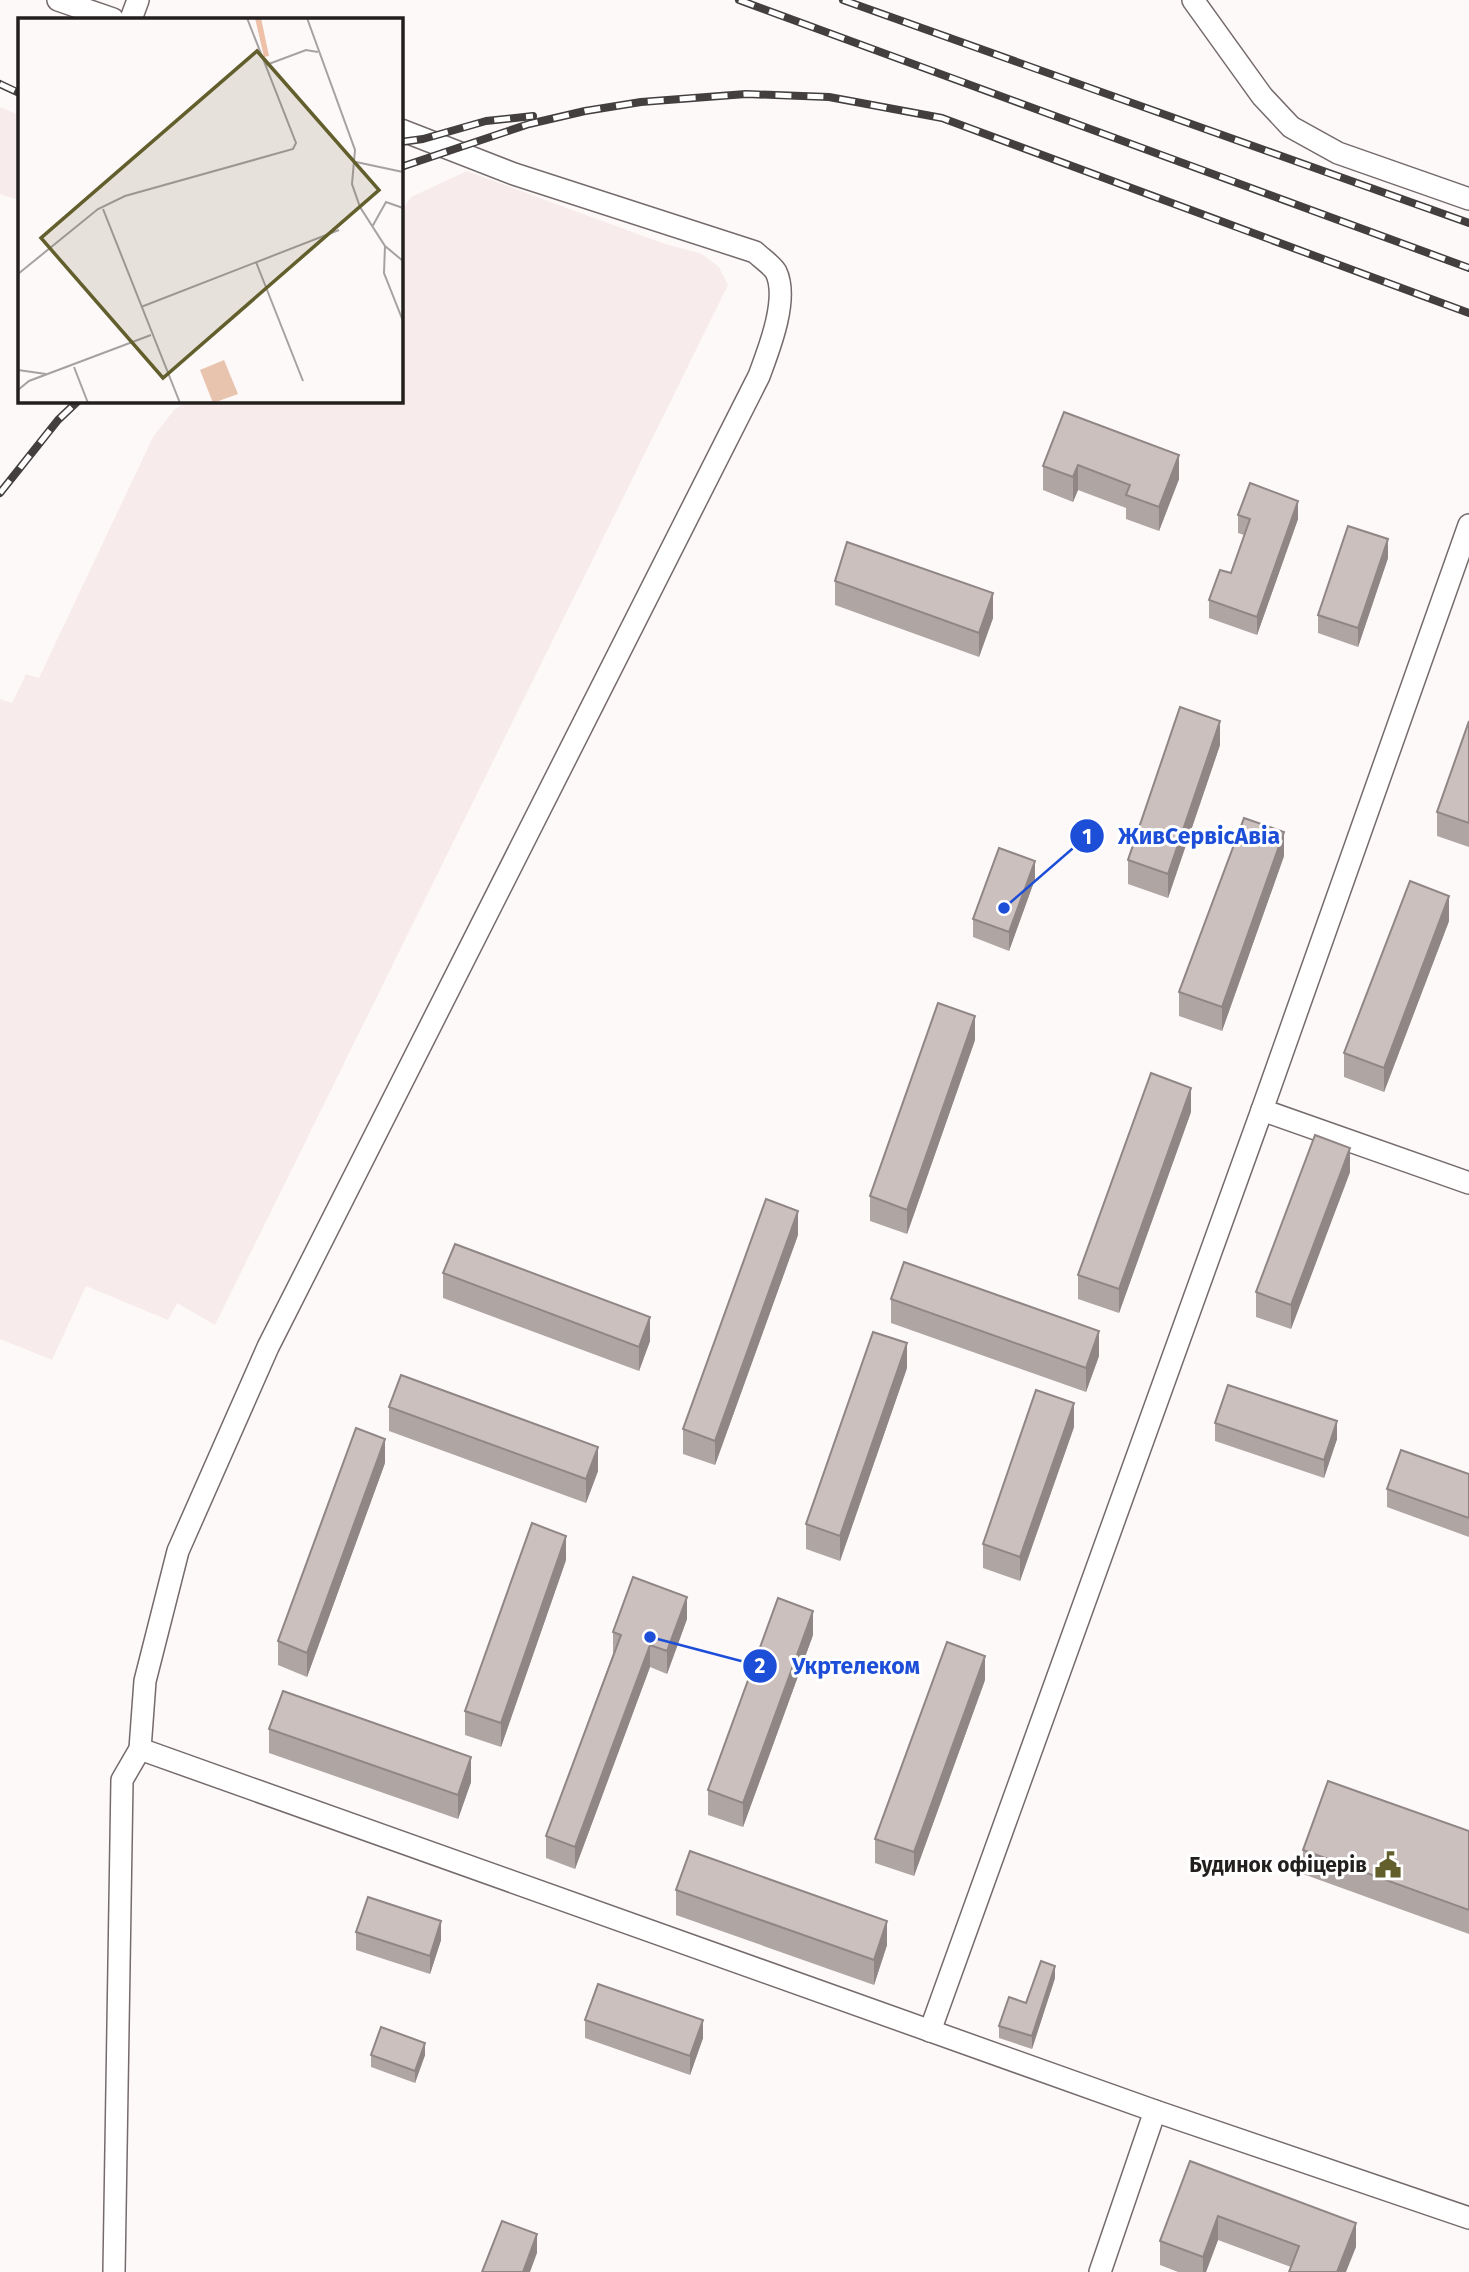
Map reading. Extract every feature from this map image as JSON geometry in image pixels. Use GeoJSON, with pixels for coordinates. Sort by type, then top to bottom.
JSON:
{"type":"FeatureCollection","features":[{"type":"Feature","properties":{"kind":"street"},"geometry":{"type":"LineString","coordinates":[[58,0],[110,18]]}},
{"type":"Feature","properties":{"kind":"street"},"geometry":{"type":"LineString","coordinates":[[131,18],[138,0]]}},
{"type":"Feature","properties":{"kind":"street"},"geometry":{"type":"LineString","coordinates":[[1193,0],[1262,96],[1291,127],[1338,153],[1469,199]]}},
{"type":"Feature","properties":{"kind":"street"},"geometry":{"type":"LineString","coordinates":[[114,2272],[122,1780],[140,1749],[145,1681],[178,1551],[268,1347],[759,376],[774,335],[780,296],[775,271],[755,252],[513,174],[402,130]]}},
{"type":"Feature","properties":{"kind":"street"},"geometry":{"type":"LineString","coordinates":[[930,2031],[1262,1110],[1469,525]]}},
{"type":"Feature","properties":{"kind":"street"},"geometry":{"type":"LineString","coordinates":[[1262,1110],[1469,1183]]}},
{"type":"Feature","properties":{"kind":"street"},"geometry":{"type":"LineString","coordinates":[[140,1749],[1155,2111],[1469,2218]]}},
{"type":"Feature","properties":{"kind":"street"},"geometry":{"type":"LineString","coordinates":[[1100,2272],[1155,2111]]}},
{"type":"Feature","properties":{"kind":"shaded area"},"geometry":{"type":"Polygon","coordinates":[[[0,107],[18,115],[18,200],[0,194],[0,107]]]}},
{"type":"Feature","properties":{"kind":"shaded area"},"geometry":{"type":"Polygon","coordinates":[[[467,171],[662,243],[702,254],[719,267],[728,285],[215,1325],[177,1303],[168,1320],[86,1286],[52,1360],[0,1339],[0,699],[12,703],[26,674],[39,678],[153,437],[174,410],[186,402],[402,402],[402,210],[411,197],[467,171]]]}},
{"type":"Feature","properties":{"kind":"building"},"geometry":{"type":"Polygon","coordinates":[[[1064,412],[1179,455],[1159,507],[1126,495],[1130,485],[1078,465],[1073,477],[1043,466],[1064,412]]]}},
{"type":"Feature","properties":{"kind":"building"},"geometry":{"type":"Polygon","coordinates":[[[1250,483],[1298,501],[1257,617],[1209,600],[1220,570],[1231,573],[1250,519],[1238,515],[1250,483]]]}},
{"type":"Feature","properties":{"kind":"building"},"geometry":{"type":"Polygon","coordinates":[[[1348,526],[1388,539],[1358,628],[1318,615],[1348,526]]]}},
{"type":"Feature","properties":{"kind":"building"},"geometry":{"type":"Polygon","coordinates":[[[847,542],[993,593],[979,633],[835,581],[847,542]]]}},
{"type":"Feature","properties":{"kind":"building"},"geometry":{"type":"Polygon","coordinates":[[[1180,707],[1220,721],[1168,874],[1128,860],[1180,707]]]}},
{"type":"Feature","properties":{"kind":"building"},"geometry":{"type":"Polygon","coordinates":[[[1469,721],[1469,823],[1437,812],[1469,721]]]}},
{"type":"Feature","properties":{"kind":"building"},"geometry":{"type":"Polygon","coordinates":[[[1244,818],[1284,832],[1222,1007],[1179,992],[1244,818]]]}},
{"type":"Feature","properties":{"kind":"building"},"geometry":{"type":"Polygon","coordinates":[[[999,848],[1035,861],[1009,932],[973,919],[999,848]]]}},
{"type":"Feature","properties":{"kind":"building"},"geometry":{"type":"Polygon","coordinates":[[[1410,881],[1449,896],[1384,1068],[1344,1053],[1410,881]]]}},
{"type":"Feature","properties":{"kind":"building"},"geometry":{"type":"Polygon","coordinates":[[[938,1003],[975,1016],[907,1210],[870,1196],[938,1003]]]}},
{"type":"Feature","properties":{"kind":"building"},"geometry":{"type":"Polygon","coordinates":[[[1151,1073],[1191,1088],[1119,1289],[1078,1275],[1151,1073]]]}},
{"type":"Feature","properties":{"kind":"building"},"geometry":{"type":"Polygon","coordinates":[[[1315,1135],[1350,1148],[1291,1305],[1256,1292],[1315,1135]]]}},
{"type":"Feature","properties":{"kind":"building"},"geometry":{"type":"Polygon","coordinates":[[[766,1199],[798,1211],[715,1441],[683,1429],[766,1199]]]}},
{"type":"Feature","properties":{"kind":"building"},"geometry":{"type":"Polygon","coordinates":[[[455,1244],[650,1317],[639,1347],[443,1273],[455,1244]]]}},
{"type":"Feature","properties":{"kind":"building"},"geometry":{"type":"Polygon","coordinates":[[[904,1262],[1099,1331],[1086,1368],[891,1299],[904,1262]]]}},
{"type":"Feature","properties":{"kind":"building"},"geometry":{"type":"Polygon","coordinates":[[[873,1332],[907,1343],[840,1536],[806,1524],[873,1332]]]}},
{"type":"Feature","properties":{"kind":"building"},"geometry":{"type":"Polygon","coordinates":[[[401,1375],[598,1447],[586,1479],[389,1407],[401,1375]]]}},
{"type":"Feature","properties":{"kind":"building"},"geometry":{"type":"Polygon","coordinates":[[[1228,1385],[1337,1421],[1324,1460],[1215,1423],[1228,1385]]]}},
{"type":"Feature","properties":{"kind":"building"},"geometry":{"type":"Polygon","coordinates":[[[1036,1390],[1074,1403],[1020,1557],[983,1544],[1036,1390]]]}},
{"type":"Feature","properties":{"kind":"building"},"geometry":{"type":"Polygon","coordinates":[[[356,1428],[385,1439],[307,1653],[278,1641],[356,1428]]]}},
{"type":"Feature","properties":{"kind":"building"},"geometry":{"type":"Polygon","coordinates":[[[1401,1450],[1469,1474],[1469,1518],[1387,1489],[1401,1450]]]}},
{"type":"Feature","properties":{"kind":"building"},"geometry":{"type":"Polygon","coordinates":[[[532,1523],[566,1536],[501,1723],[465,1711],[532,1523]]]}},
{"type":"Feature","properties":{"kind":"building"},"geometry":{"type":"Polygon","coordinates":[[[633,1577],[687,1597],[667,1651],[650,1645],[575,1847],[546,1836],[621,1635],[613,1632],[633,1577]]]}},
{"type":"Feature","properties":{"kind":"building"},"geometry":{"type":"Polygon","coordinates":[[[778,1598],[813,1611],[743,1803],[708,1790],[778,1598]]]}},
{"type":"Feature","properties":{"kind":"building"},"geometry":{"type":"Polygon","coordinates":[[[947,1642],[985,1656],[914,1852],[875,1839],[947,1642]]]}},
{"type":"Feature","properties":{"kind":"building"},"geometry":{"type":"Polygon","coordinates":[[[283,1691],[471,1757],[458,1795],[269,1729],[283,1691]]]}},
{"type":"Feature","properties":{"kind":"building","name":"Будинок офіцерів"},"geometry":{"type":"Polygon","coordinates":[[[1328,1781],[1469,1831],[1469,1910],[1303,1850],[1328,1781]]]}},
{"type":"Feature","properties":{"kind":"building"},"geometry":{"type":"Polygon","coordinates":[[[690,1851],[887,1921],[874,1960],[676,1890],[690,1851]]]}},
{"type":"Feature","properties":{"kind":"building"},"geometry":{"type":"Polygon","coordinates":[[[368,1897],[441,1921],[430,1956],[356,1932],[368,1897]]]}},
{"type":"Feature","properties":{"kind":"building"},"geometry":{"type":"Polygon","coordinates":[[[1041,1961],[1055,1966],[1032,2036],[999,2026],[1009,1997],[1026,2003],[1041,1961]]]}},
{"type":"Feature","properties":{"kind":"building"},"geometry":{"type":"Polygon","coordinates":[[[598,1984],[703,2020],[690,2056],[585,2020],[598,1984]]]}},
{"type":"Feature","properties":{"kind":"building"},"geometry":{"type":"Polygon","coordinates":[[[381,2027],[425,2043],[415,2071],[371,2055],[381,2027]]]}},
{"type":"Feature","properties":{"kind":"building"},"geometry":{"type":"Polygon","coordinates":[[[1190,2161],[1356,2223],[1337,2272],[1289,2272],[1299,2246],[1218,2216],[1203,2257],[1160,2241],[1190,2161]]]}},
{"type":"Feature","properties":{"kind":"building"},"geometry":{"type":"Polygon","coordinates":[[[502,2221],[537,2234],[523,2272],[482,2272],[502,2221]]]}},
{"type":"Feature","properties":{"kind":"railway"},"geometry":{"type":"LineString","coordinates":[[739,0],[1469,268]]}},
{"type":"Feature","properties":{"kind":"railway"},"geometry":{"type":"LineString","coordinates":[[843,0],[1469,223]]}},
{"type":"Feature","properties":{"kind":"railway"},"geometry":{"type":"LineString","coordinates":[[0,84],[18,93]]}},
{"type":"Feature","properties":{"kind":"railway"},"geometry":{"type":"LineString","coordinates":[[402,167],[529,124],[585,111],[641,102],[746,94],[829,97],[942,118],[1469,313]]}},
{"type":"Feature","properties":{"kind":"railway"},"geometry":{"type":"LineString","coordinates":[[402,142],[423,139],[486,121],[533,116]]}},
{"type":"Feature","properties":{"kind":"railway"},"geometry":{"type":"LineString","coordinates":[[0,493],[58,420],[77,402]]}},
{"type":"Feature","properties":{"kind":"place","name":"ЖивСервісАвіа"},"geometry":{"type":"Point","coordinates":[1004,908]}},
{"type":"Feature","properties":{"kind":"place","name":"Укртелеком"},"geometry":{"type":"Point","coordinates":[650,1637]}},
{"type":"Feature","properties":{"kind":"place","name":"Будинок офіцерів"},"geometry":{"type":"Point","coordinates":[1388,1865]}}]}
